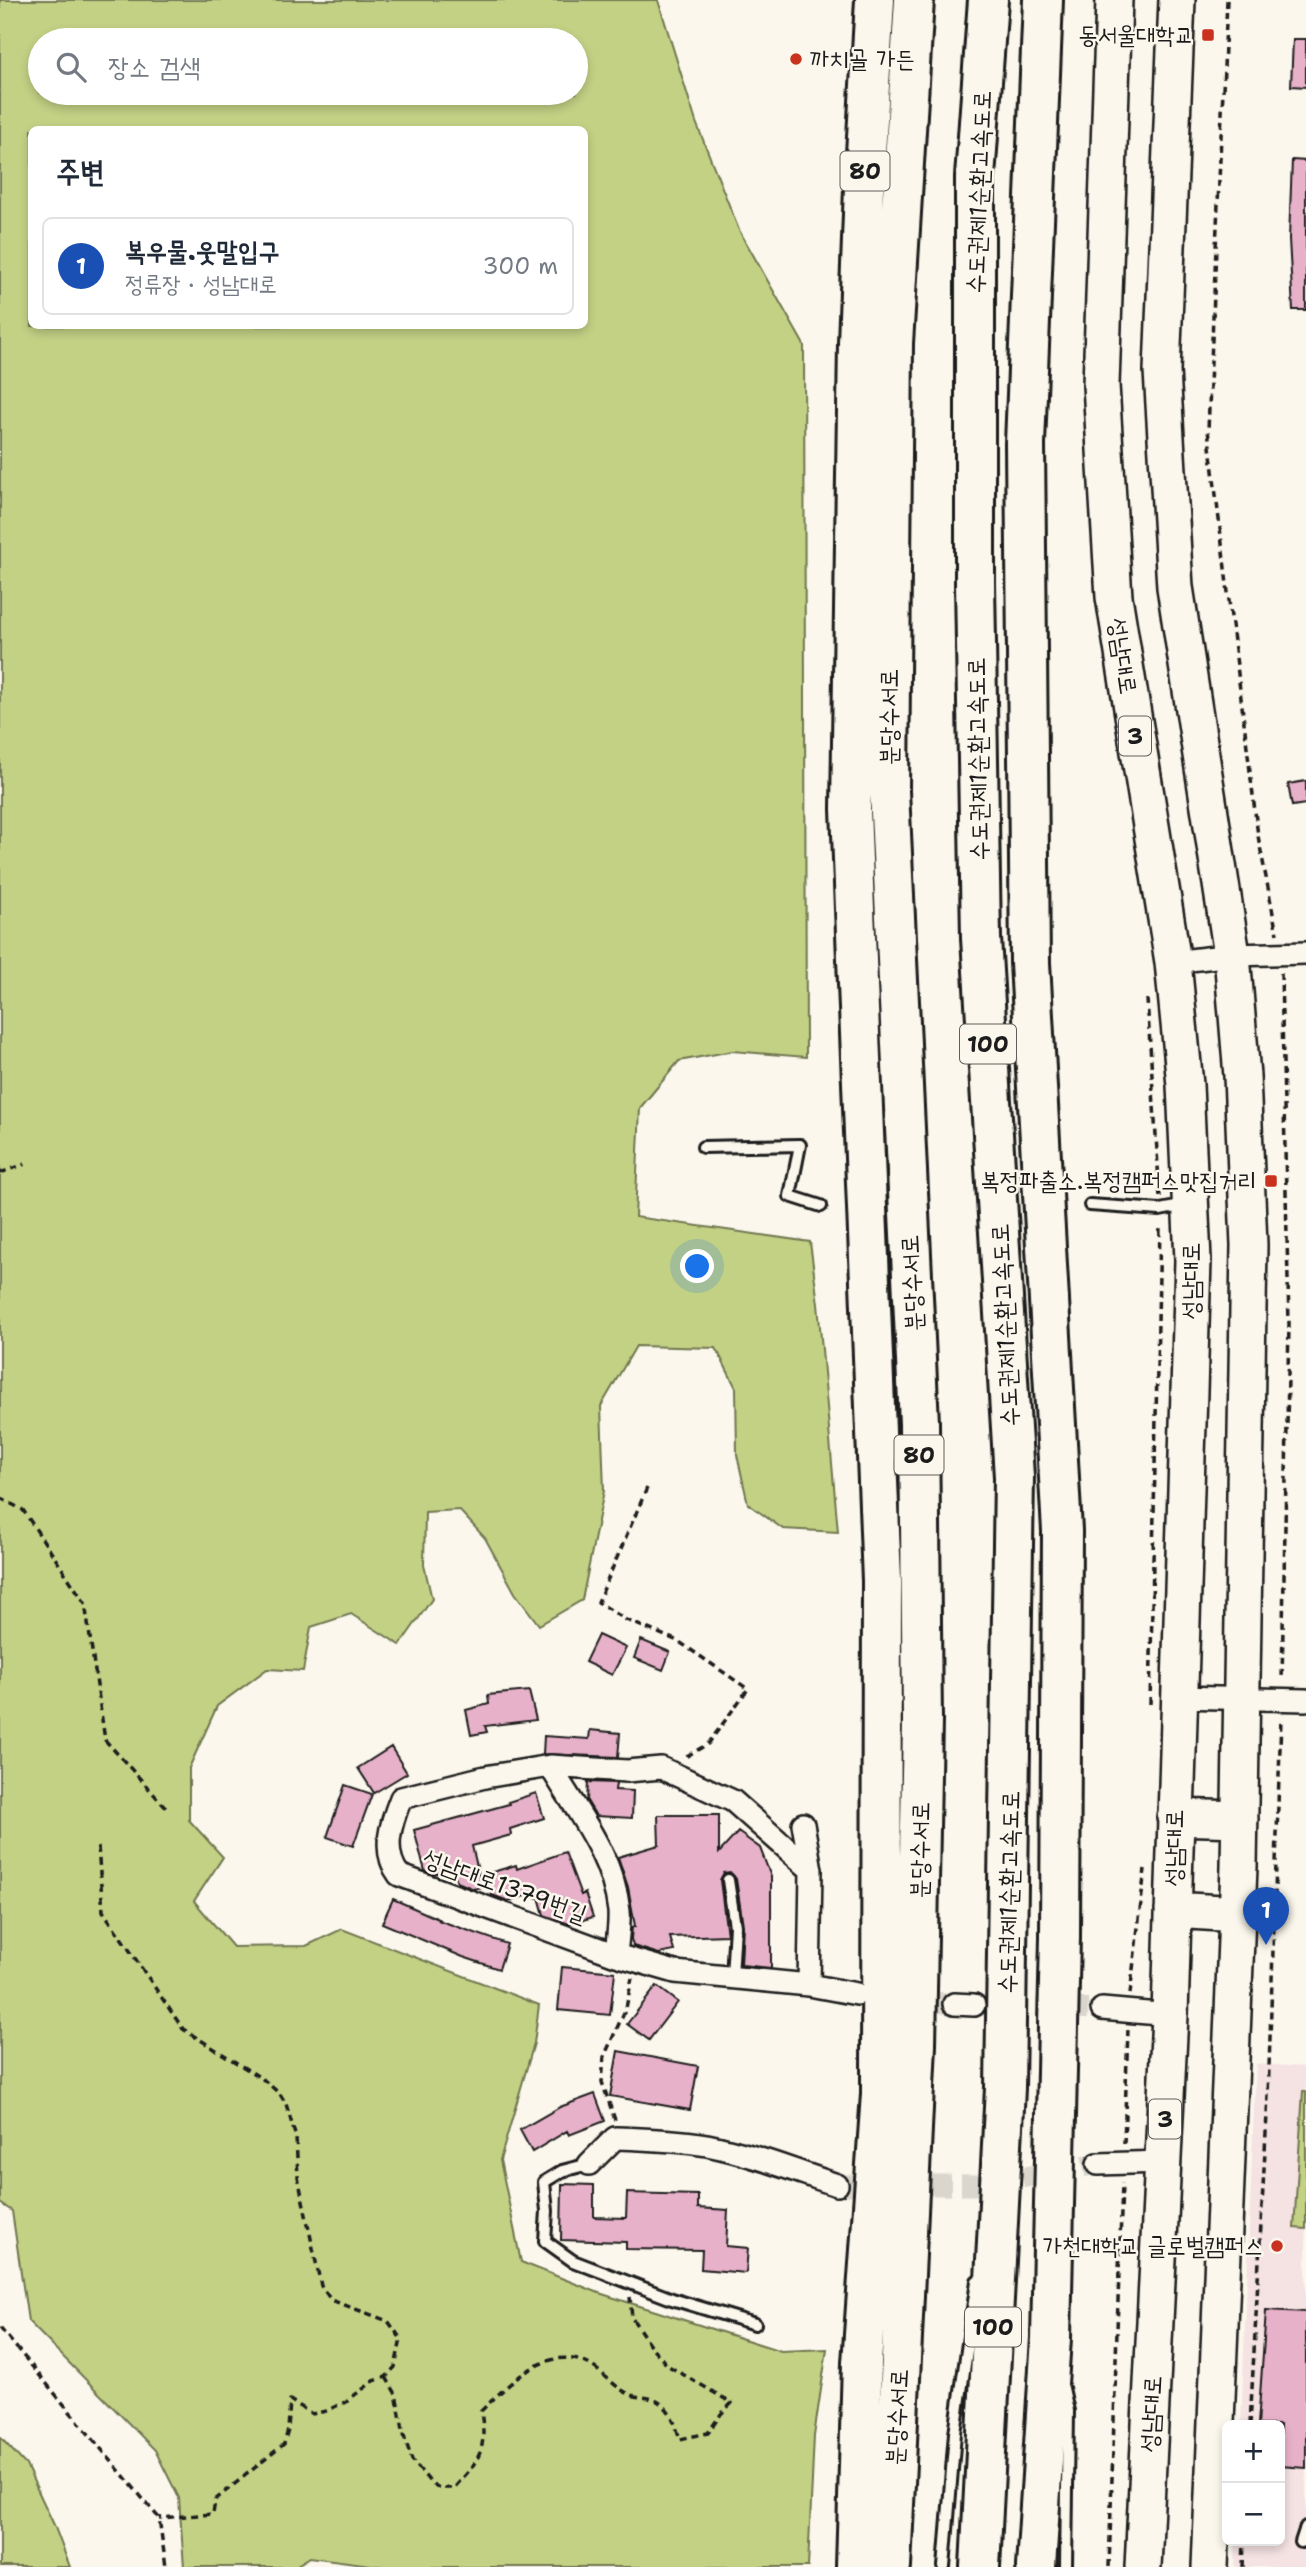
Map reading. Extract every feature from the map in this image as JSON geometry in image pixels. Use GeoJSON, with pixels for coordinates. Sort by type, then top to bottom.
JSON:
{"type":"FeatureCollection","features":[{"type":"Feature","properties":{"kind":"highway","name":"분당수서로"},"geometry":{"type":"LineString","coordinates":[[875,0],[864,188],[875,343],[889,790],[919,1423],[922,1720],[916,2045],[891,2567]]}},
{"type":"Feature","properties":{"kind":"highway","name":"분당수서로"},"geometry":{"type":"LineString","coordinates":[[856,2567],[862,2363],[881,2094],[882,1595],[851,809],[875,343],[914,0]]}},
{"type":"Feature","properties":{"kind":"highway","name":"수도권제1순환고속도로"},"geometry":{"type":"LineString","coordinates":[[980,2567],[1005,2088],[1014,1477],[982,937],[975,583],[975,177],[988,0]]}},
{"type":"Feature","properties":{"kind":"highway","name":"수도권제1순환고속도로"},"geometry":{"type":"LineString","coordinates":[[1036,2567],[1051,2338],[1060,1937],[1062,1531],[1030,963],[1025,444],[1043,0]]}},
{"type":"Feature","properties":{"kind":"main road","name":"성남대로"},"geometry":{"type":"LineString","coordinates":[[1114,0],[1101,386],[1113,584],[1144,793],[1173,962],[1185,1085],[1175,1207],[1193,1260],[1164,1705],[1175,1817],[1173,1910],[1143,2567]]}},
{"type":"Feature","properties":{"kind":"main road"},"geometry":{"type":"LineString","coordinates":[[1177,0],[1162,371],[1165,425],[1175,587],[1232,955],[1242,1076],[1249,1245],[1238,1914],[1210,2567]]}},
{"type":"Feature","properties":{"kind":"main road"},"geometry":{"type":"LineString","coordinates":[[1175,1817],[1240,1819]]}},
{"type":"Feature","properties":{"kind":"main road"},"geometry":{"type":"LineString","coordinates":[[1173,1910],[1238,1914]]}},
{"type":"Feature","properties":{"kind":"street"},"geometry":{"type":"LineString","coordinates":[[1173,962],[1232,955],[1306,953]]}},
{"type":"Feature","properties":{"kind":"street"},"geometry":{"type":"LineString","coordinates":[[1164,1705],[1242,1699],[1306,1700]]}},
{"type":"Feature","properties":{"kind":"street","name":"성남대로1379번길"},"geometry":{"type":"LineString","coordinates":[[550,1766],[601,1850],[612,1875],[626,1958]]}},
{"type":"Feature","properties":{"kind":"street","name":"성남대로1379번길"},"geometry":{"type":"LineString","coordinates":[[661,1768],[626,1771],[550,1766],[485,1777],[401,1798],[390,1827],[390,1863],[399,1875],[626,1958],[675,1972],[809,1985],[858,1994]]}},
{"type":"Feature","properties":{"kind":"street"},"geometry":{"type":"LineString","coordinates":[[661,1768],[733,1801],[811,1870]]}},
{"type":"Feature","properties":{"kind":"street"},"geometry":{"type":"LineString","coordinates":[[803,1824],[811,1870],[809,1985]]}},
{"type":"Feature","properties":{"kind":"street"},"geometry":{"type":"LineString","coordinates":[[1102,2010],[1170,2015]]}},
{"type":"Feature","properties":{"kind":"street"},"geometry":{"type":"LineString","coordinates":[[589,2164],[615,2138],[707,2145],[763,2160],[837,2185]]}},
{"type":"Feature","properties":{"kind":"street"},"geometry":{"type":"LineString","coordinates":[[1098,2164],[1163,2161]]}},
{"type":"Feature","properties":{"kind":"lane"},"geometry":{"type":"LineString","coordinates":[[703,1147],[800,1144],[790,1196],[821,1206]]}},
{"type":"Feature","properties":{"kind":"lane"},"geometry":{"type":"LineString","coordinates":[[1090,1205],[1175,1207]]}},
{"type":"Feature","properties":{"kind":"lane"},"geometry":{"type":"LineString","coordinates":[[728,1880],[735,1926],[732,1977]]}},
{"type":"Feature","properties":{"kind":"lane"},"geometry":{"type":"LineString","coordinates":[[987,2212],[1005,2088]]}},
{"type":"Feature","properties":{"kind":"lane"},"geometry":{"type":"LineString","coordinates":[[589,2164],[562,2171],[544,2182],[547,2211],[545,2241],[573,2262],[671,2299],[755,2324]]}},
{"type":"Feature","properties":{"kind":"lane"},"geometry":{"type":"LineString","coordinates":[[944,2567],[955,2433],[979,2267]]}},
{"type":"Feature","properties":{"kind":"lane"},"geometry":{"type":"LineString","coordinates":[[1051,2338],[1068,2412],[1066,2567]]}},
{"type":"Feature","properties":{"kind":"lane"},"geometry":{"type":"LineString","coordinates":[[1301,2542],[1306,2526]]}},
{"type":"Feature","properties":{"kind":"path"},"geometry":{"type":"LineString","coordinates":[[1147,997],[1175,1207],[1164,1705]]}},
{"type":"Feature","properties":{"kind":"path"},"geometry":{"type":"LineString","coordinates":[[0,1173],[25,1164]]}},
{"type":"Feature","properties":{"kind":"path"},"geometry":{"type":"LineString","coordinates":[[647,1488],[598,1602],[626,1620],[678,1641],[748,1689],[708,1744],[661,1768]]}},
{"type":"Feature","properties":{"kind":"path"},"geometry":{"type":"LineString","coordinates":[[0,1498],[23,1510],[85,1603],[105,1740],[169,1811]]}},
{"type":"Feature","properties":{"kind":"path"},"geometry":{"type":"LineString","coordinates":[[98,1847],[103,1911],[183,2029],[264,2080],[280,2094],[286,2104],[296,2138],[298,2177],[321,2286],[331,2300],[388,2321],[401,2339],[395,2367],[386,2377],[374,2381],[345,2402],[312,2414],[290,2400],[284,2444],[221,2494],[215,2500],[214,2514],[159,2518]]}},
{"type":"Feature","properties":{"kind":"path"},"geometry":{"type":"LineString","coordinates":[[1109,2567],[1128,2011],[1146,1864]]}},
{"type":"Feature","properties":{"kind":"path"},"geometry":{"type":"LineString","coordinates":[[622,2138],[602,2082],[604,2057],[626,2008],[626,1958]]}},
{"type":"Feature","properties":{"kind":"path"},"geometry":{"type":"LineString","coordinates":[[386,2377],[396,2393],[412,2460],[430,2482],[439,2488],[454,2488],[472,2469],[484,2448],[481,2411],[535,2365],[553,2357],[569,2357],[588,2364],[630,2394],[656,2400],[672,2415],[680,2439],[708,2433],[732,2403],[667,2365],[632,2318],[629,2290],[619,2279]]}},
{"type":"Feature","properties":{"kind":"path"},"geometry":{"type":"LineString","coordinates":[[0,2328],[159,2518],[166,2567]]}},
{"type":"Feature","properties":{"kind":"path"},"geometry":{"type":"LineString","coordinates":[[1243,2567],[1244,2546]]}},
{"type":"Feature","properties":{"kind":"shaded area","name":"가천대학교 글로벌캠퍼스"},"geometry":{"type":"Polygon","coordinates":[[[1256,2064],[1306,2067],[1306,2567],[1235,2567],[1236,2546],[1285,2546],[1285,2420],[1241,2420],[1256,2064]]]}},
{"type":"Feature","properties":{"kind":"green space"},"geometry":{"type":"Polygon","coordinates":[[[0,0],[658,0],[696,122],[739,230],[804,345],[806,1057],[732,1051],[679,1061],[640,1108],[635,1217],[810,1242],[838,1532],[783,1529],[748,1504],[737,1455],[736,1388],[716,1348],[636,1346],[601,1406],[604,1491],[582,1600],[539,1625],[515,1593],[485,1538],[459,1510],[425,1512],[424,1565],[432,1599],[400,1645],[351,1614],[311,1627],[303,1671],[267,1669],[217,1706],[189,1768],[189,1820],[223,1857],[194,1901],[233,1947],[306,1946],[342,1929],[539,2005],[534,2043],[500,2160],[521,2262],[599,2293],[781,2351],[827,2349],[814,2436],[808,2567],[386,2567],[310,2557],[294,2567],[184,2567],[179,2498],[155,2450],[28,2321],[12,2211],[0,2203],[0,0]]]}},
{"type":"Feature","properties":{"kind":"green space"},"geometry":{"type":"Polygon","coordinates":[[[1303,2091],[1306,2091],[1306,2229],[1294,2228],[1303,2091]]]}},
{"type":"Feature","properties":{"kind":"green space"},"geometry":{"type":"Polygon","coordinates":[[[0,2437],[26,2465],[70,2567],[0,2567],[0,2437]]]}},
{"type":"Feature","properties":{"kind":"building"},"geometry":{"type":"Polygon","coordinates":[[[1293,39],[1306,39],[1306,87],[1291,86],[1293,39]]]}},
{"type":"Feature","properties":{"kind":"building"},"geometry":{"type":"Polygon","coordinates":[[[1292,160],[1306,161],[1306,310],[1293,310],[1289,239],[1292,160]]]}},
{"type":"Feature","properties":{"kind":"building"},"geometry":{"type":"Polygon","coordinates":[[[1306,781],[1306,804],[1292,806],[1288,784],[1306,781]]]}},
{"type":"Feature","properties":{"kind":"building"},"geometry":{"type":"Polygon","coordinates":[[[598,1635],[626,1648],[612,1675],[585,1662],[598,1635]]]}},
{"type":"Feature","properties":{"kind":"building"},"geometry":{"type":"Polygon","coordinates":[[[641,1640],[670,1652],[663,1670],[634,1658],[641,1640]]]}},
{"type":"Feature","properties":{"kind":"building"},"geometry":{"type":"Polygon","coordinates":[[[529,1691],[536,1720],[485,1726],[487,1732],[471,1735],[466,1710],[489,1704],[488,1695],[529,1691]]]}},
{"type":"Feature","properties":{"kind":"building"},"geometry":{"type":"Polygon","coordinates":[[[590,1730],[620,1733],[618,1757],[543,1754],[544,1736],[589,1739],[590,1730]]]}},
{"type":"Feature","properties":{"kind":"building"},"geometry":{"type":"Polygon","coordinates":[[[391,1747],[407,1773],[374,1793],[358,1768],[391,1747]]]}},
{"type":"Feature","properties":{"kind":"building"},"geometry":{"type":"Polygon","coordinates":[[[588,1782],[616,1783],[615,1790],[633,1791],[632,1818],[596,1816],[587,1801],[588,1782]]]}},
{"type":"Feature","properties":{"kind":"building"},"geometry":{"type":"Polygon","coordinates":[[[345,1785],[372,1794],[353,1846],[327,1837],[345,1785]]]}},
{"type":"Feature","properties":{"kind":"building"},"geometry":{"type":"Polygon","coordinates":[[[536,1793],[544,1818],[510,1829],[511,1835],[472,1846],[482,1887],[474,1889],[457,1882],[453,1869],[433,1874],[425,1871],[414,1830],[509,1804],[508,1802],[536,1793]]]}},
{"type":"Feature","properties":{"kind":"building"},"geometry":{"type":"Polygon","coordinates":[[[658,1815],[719,1815],[719,1853],[738,1832],[760,1848],[771,1877],[771,1968],[741,1965],[743,1925],[736,1879],[730,1872],[724,1873],[720,1880],[727,1935],[670,1937],[674,1951],[659,1954],[633,1946],[632,1927],[635,1926],[628,1887],[618,1857],[659,1845],[658,1815]]]}},
{"type":"Feature","properties":{"kind":"building"},"geometry":{"type":"Polygon","coordinates":[[[565,1852],[581,1895],[585,1893],[593,1917],[569,1924],[544,1915],[539,1897],[536,1898],[535,1893],[508,1901],[492,1895],[486,1874],[516,1865],[517,1869],[565,1852]]]}},
{"type":"Feature","properties":{"kind":"building"},"geometry":{"type":"Polygon","coordinates":[[[393,1899],[441,1920],[438,1920],[507,1944],[499,1969],[382,1923],[393,1899]]]}},
{"type":"Feature","properties":{"kind":"building"},"geometry":{"type":"Polygon","coordinates":[[[562,1967],[615,1972],[610,2015],[558,2010],[562,1967]]]}},
{"type":"Feature","properties":{"kind":"building"},"geometry":{"type":"Polygon","coordinates":[[[657,1986],[678,2002],[649,2040],[627,2024],[657,1986]]]}},
{"type":"Feature","properties":{"kind":"building"},"geometry":{"type":"Polygon","coordinates":[[[618,2051],[698,2066],[690,2110],[610,2096],[618,2051]]]}},
{"type":"Feature","properties":{"kind":"building"},"geometry":{"type":"Polygon","coordinates":[[[595,2094],[605,2121],[569,2135],[567,2131],[532,2152],[520,2130],[560,2107],[595,2094]]]}},
{"type":"Feature","properties":{"kind":"building"},"geometry":{"type":"Polygon","coordinates":[[[562,2184],[594,2185],[594,2217],[626,2218],[627,2193],[698,2195],[698,2208],[728,2210],[726,2246],[748,2248],[746,2273],[701,2269],[702,2250],[626,2249],[626,2242],[561,2240],[562,2184]]]}},
{"type":"Feature","properties":{"kind":"building"},"geometry":{"type":"Polygon","coordinates":[[[1266,2310],[1306,2312],[1306,2468],[1285,2466],[1285,2420],[1258,2420],[1266,2310]]]}},
{"type":"Feature","properties":{"kind":"tunnel"},"geometry":{"type":"LineString","coordinates":[[907,1999],[954,2004]]}},
{"type":"Feature","properties":{"kind":"tunnel"},"geometry":{"type":"LineString","coordinates":[[974,2005],[1102,2009]]}},
{"type":"Feature","properties":{"kind":"tunnel"},"geometry":{"type":"LineString","coordinates":[[837,2185],[982,2185],[1098,2164]]}},
{"type":"Feature","properties":{"kind":"place","name":"동서울대학교"},"geometry":{"type":"Point","coordinates":[1208,35]}},
{"type":"Feature","properties":{"kind":"place","name":"까치골 가든"},"geometry":{"type":"Point","coordinates":[796,59]}},
{"type":"Feature","properties":{"kind":"place","name":"복정파출소.복정캠퍼스맛집거리"},"geometry":{"type":"Point","coordinates":[1271,1181]}},
{"type":"Feature","properties":{"kind":"place","name":"복우물.웃말입구"},"geometry":{"type":"Point","coordinates":[1266,1945]}},
{"type":"Feature","properties":{"kind":"place","name":"가천대학교 글로벌캠퍼스"},"geometry":{"type":"Point","coordinates":[1277,2246]}}]}
